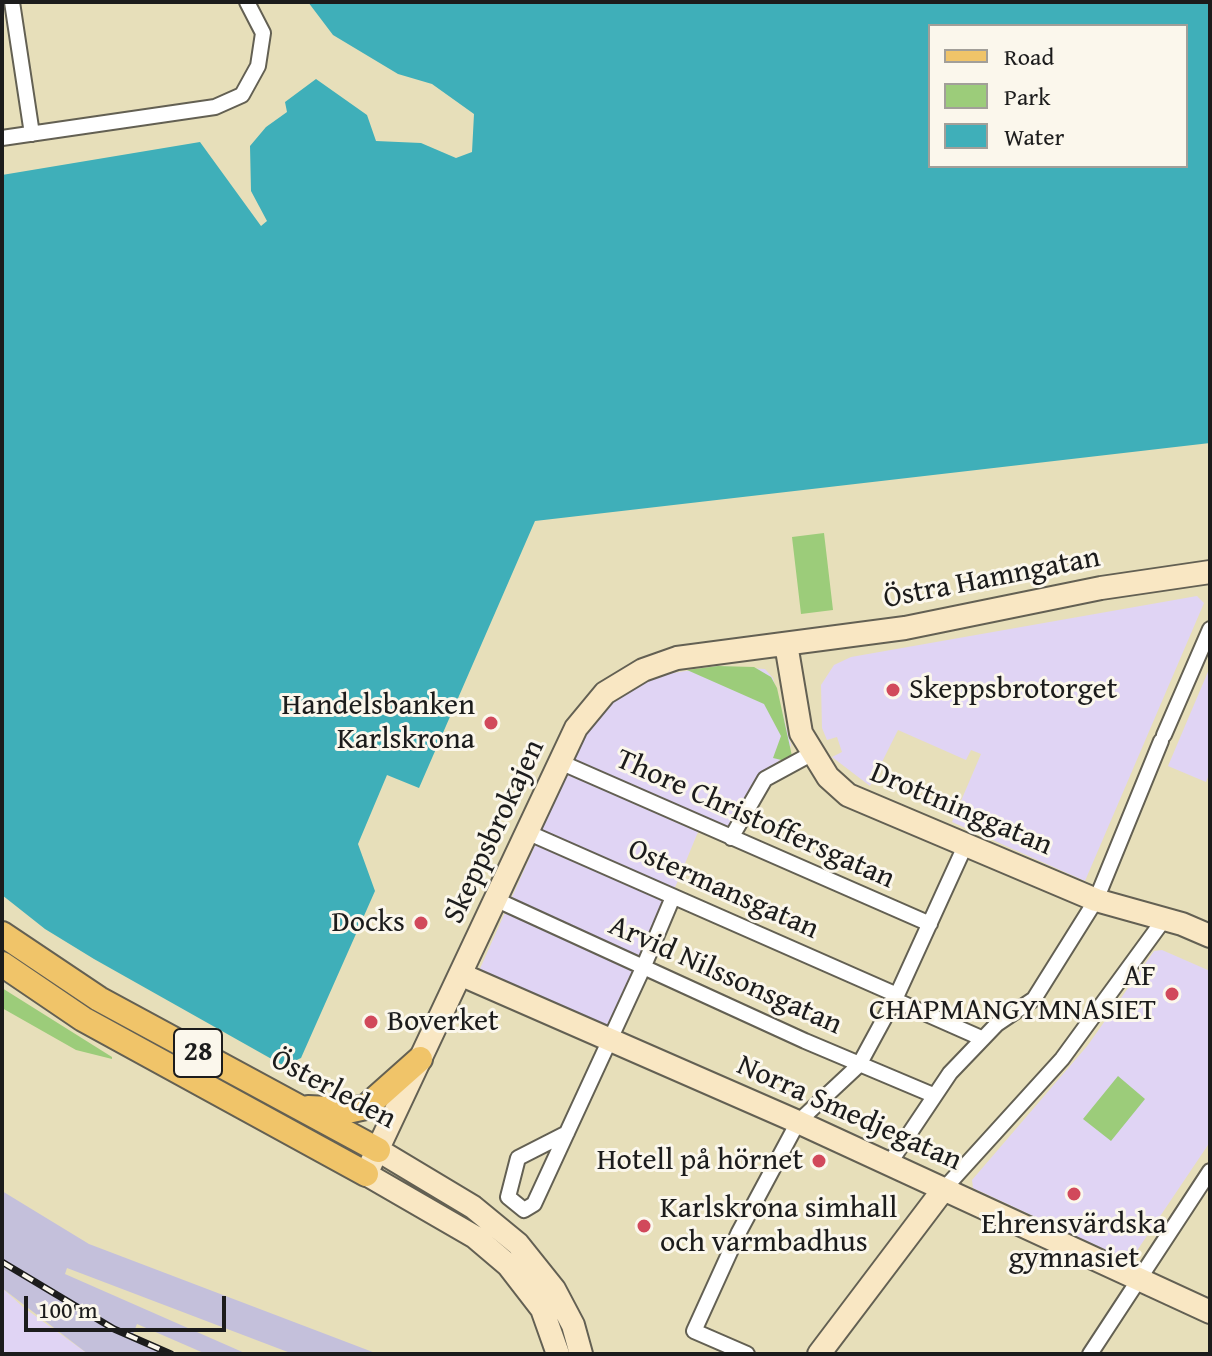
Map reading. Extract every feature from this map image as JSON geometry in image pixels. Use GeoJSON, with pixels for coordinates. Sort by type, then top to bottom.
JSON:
{"type":"FeatureCollection","features":[{"type":"Feature","properties":{"kind":"main road","name":"Österleden"},"geometry":{"type":"LineString","coordinates":[[2,934],[99,999],[378,1150]]}},
{"type":"Feature","properties":{"kind":"main road","name":"Österleden"},"geometry":{"type":"LineString","coordinates":[[2,964],[83,1019],[366,1174]]}},
{"type":"Feature","properties":{"kind":"main road"},"geometry":{"type":"LineString","coordinates":[[298,1107],[338,1110],[366,1107],[420,1059]]}},
{"type":"Feature","properties":{"kind":"street"},"geometry":{"type":"LineString","coordinates":[[12,2],[32,134]]}},
{"type":"Feature","properties":{"kind":"street"},"geometry":{"type":"LineString","coordinates":[[2,138],[215,107],[242,95],[258,66],[263,33],[247,2]]}},
{"type":"Feature","properties":{"kind":"street","name":"Östra Hamngatan"},"geometry":{"type":"LineString","coordinates":[[786,644],[905,628],[1101,588],[1210,572]]}},
{"type":"Feature","properties":{"kind":"street"},"geometry":{"type":"LineString","coordinates":[[889,1164],[933,1095],[981,1038],[1034,999],[1096,900],[1210,629]]}},
{"type":"Feature","properties":{"kind":"street","name":"Drottninggatan"},"geometry":{"type":"LineString","coordinates":[[786,644],[801,733],[811,754],[848,795],[1096,900],[1165,918],[1210,936]]}},
{"type":"Feature","properties":{"kind":"street","name":"Skeppsbrokajen"},"geometry":{"type":"LineString","coordinates":[[366,1174],[576,728],[605,693],[643,670],[677,658],[786,644]]}},
{"type":"Feature","properties":{"kind":"street"},"geometry":{"type":"LineString","coordinates":[[731,838],[765,779],[811,754]]}},
{"type":"Feature","properties":{"kind":"street","name":"Thore Christoffersgatan"},"geometry":{"type":"LineString","coordinates":[[560,762],[930,924]]}},
{"type":"Feature","properties":{"kind":"street","name":"Ostermansgatan"},"geometry":{"type":"LineString","coordinates":[[529,833],[981,1038]]}},
{"type":"Feature","properties":{"kind":"street"},"geometry":{"type":"LineString","coordinates":[[747,1354],[694,1331],[739,1232],[798,1122],[859,1065],[896,997],[965,846]]}},
{"type":"Feature","properties":{"kind":"street"},"geometry":{"type":"LineString","coordinates":[[567,1133],[518,1158],[508,1197],[524,1210],[534,1204],[567,1133],[609,1040],[643,968],[673,897]]}},
{"type":"Feature","properties":{"kind":"street","name":"Arvid Nilssonsgatan"},"geometry":{"type":"LineString","coordinates":[[497,900],[859,1065],[933,1095]]}},
{"type":"Feature","properties":{"kind":"street"},"geometry":{"type":"LineString","coordinates":[[819,1354],[943,1190],[1062,1059],[1165,918]]}},
{"type":"Feature","properties":{"kind":"street","name":"Norra Smedjegatan"},"geometry":{"type":"LineString","coordinates":[[462,975],[798,1122],[1210,1312]]}},
{"type":"Feature","properties":{"kind":"street","name":"Österleden"},"geometry":{"type":"LineString","coordinates":[[378,1150],[473,1207],[518,1244],[554,1289],[569,1351]]}},
{"type":"Feature","properties":{"kind":"street"},"geometry":{"type":"LineString","coordinates":[[1090,1354],[1210,1171]]}},
{"type":"Feature","properties":{"kind":"street","name":"Österleden"},"geometry":{"type":"LineString","coordinates":[[366,1174],[475,1237],[508,1265],[535,1296],[569,1351]]}},
{"type":"Feature","properties":{"kind":"shaded area"},"geometry":{"type":"Polygon","coordinates":[[[1197,596],[1204,603],[1085,881],[952,822],[981,754],[971,750],[966,760],[898,730],[870,786],[832,757],[842,752],[837,737],[827,740],[822,728],[821,685],[834,665],[851,657],[1197,596]]]}},
{"type":"Feature","properties":{"kind":"shaded area"},"geometry":{"type":"Polygon","coordinates":[[[718,666],[765,669],[773,678],[791,745],[788,753],[754,782],[730,829],[573,761],[586,730],[613,700],[660,675],[718,666]]]}},
{"type":"Feature","properties":{"kind":"shaded area"},"geometry":{"type":"Polygon","coordinates":[[[1210,667],[1210,772],[1206,782],[1168,766],[1210,667]]]}},
{"type":"Feature","properties":{"kind":"shaded area"},"geometry":{"type":"Polygon","coordinates":[[[567,774],[698,832],[614,1035],[478,973],[567,774]]]}},
{"type":"Feature","properties":{"kind":"shaded area"},"geometry":{"type":"Polygon","coordinates":[[[1162,950],[1210,971],[1210,1142],[1130,1261],[973,1188],[972,1180],[1088,1045],[1154,951],[1162,950]]]}},
{"type":"Feature","properties":{"kind":"shaded area"},"geometry":{"type":"Polygon","coordinates":[[[2,1191],[89,1244],[378,1354],[293,1354],[67,1268],[65,1274],[247,1354],[206,1354],[137,1324],[133,1334],[179,1354],[88,1354],[2,1288],[2,1191]]]}},
{"type":"Feature","properties":{"kind":"shaded area"},"geometry":{"type":"Polygon","coordinates":[[[2,1288],[23,1307],[88,1354],[2,1354],[2,1288]]]}},
{"type":"Feature","properties":{"kind":"green space"},"geometry":{"type":"Polygon","coordinates":[[[824,533],[833,610],[801,614],[792,537],[824,533]]]}},
{"type":"Feature","properties":{"kind":"green space"},"geometry":{"type":"Polygon","coordinates":[[[718,666],[754,667],[771,677],[777,688],[792,756],[790,762],[773,758],[781,736],[764,704],[687,670],[718,666]]]}},
{"type":"Feature","properties":{"kind":"green space"},"geometry":{"type":"Polygon","coordinates":[[[2,988],[112,1059],[76,1050],[2,1008],[2,988]]]}},
{"type":"Feature","properties":{"kind":"green space"},"geometry":{"type":"Polygon","coordinates":[[[1118,1076],[1145,1099],[1111,1141],[1083,1119],[1118,1076]]]}},
{"type":"Feature","properties":{"kind":"water"},"geometry":{"type":"Polygon","coordinates":[[[308,2],[1210,2],[1210,443],[535,521],[419,788],[387,775],[358,844],[375,891],[301,1058],[284,1066],[94,959],[45,929],[2,895],[2,175],[200,142],[261,226],[267,221],[251,191],[250,146],[266,127],[287,112],[285,102],[316,79],[367,115],[376,141],[421,143],[456,158],[472,152],[474,114],[432,84],[398,74],[333,35],[308,2]]]}},
{"type":"Feature","properties":{"kind":"railway"},"geometry":{"type":"LineString","coordinates":[[2,1262],[114,1329],[171,1354]]}},
{"type":"Feature","properties":{"kind":"place","name":"Skeppsbrotorget"},"geometry":{"type":"Point","coordinates":[893,690]}},
{"type":"Feature","properties":{"kind":"place","name":"Handelsbanken Karlskrona"},"geometry":{"type":"Point","coordinates":[491,723]}},
{"type":"Feature","properties":{"kind":"place","name":"Docks"},"geometry":{"type":"Point","coordinates":[421,923]}},
{"type":"Feature","properties":{"kind":"place","name":"AF CHAPMANGYMNASIET"},"geometry":{"type":"Point","coordinates":[1172,994]}},
{"type":"Feature","properties":{"kind":"place","name":"Boverket"},"geometry":{"type":"Point","coordinates":[371,1022]}},
{"type":"Feature","properties":{"kind":"place","name":"Hotell på hörnet"},"geometry":{"type":"Point","coordinates":[819,1161]}},
{"type":"Feature","properties":{"kind":"place","name":"Ehrensvärdska gymnasiet"},"geometry":{"type":"Point","coordinates":[1074,1194]}},
{"type":"Feature","properties":{"kind":"place","name":"Karlskrona simhall och varmbadhus"},"geometry":{"type":"Point","coordinates":[644,1226]}}]}
